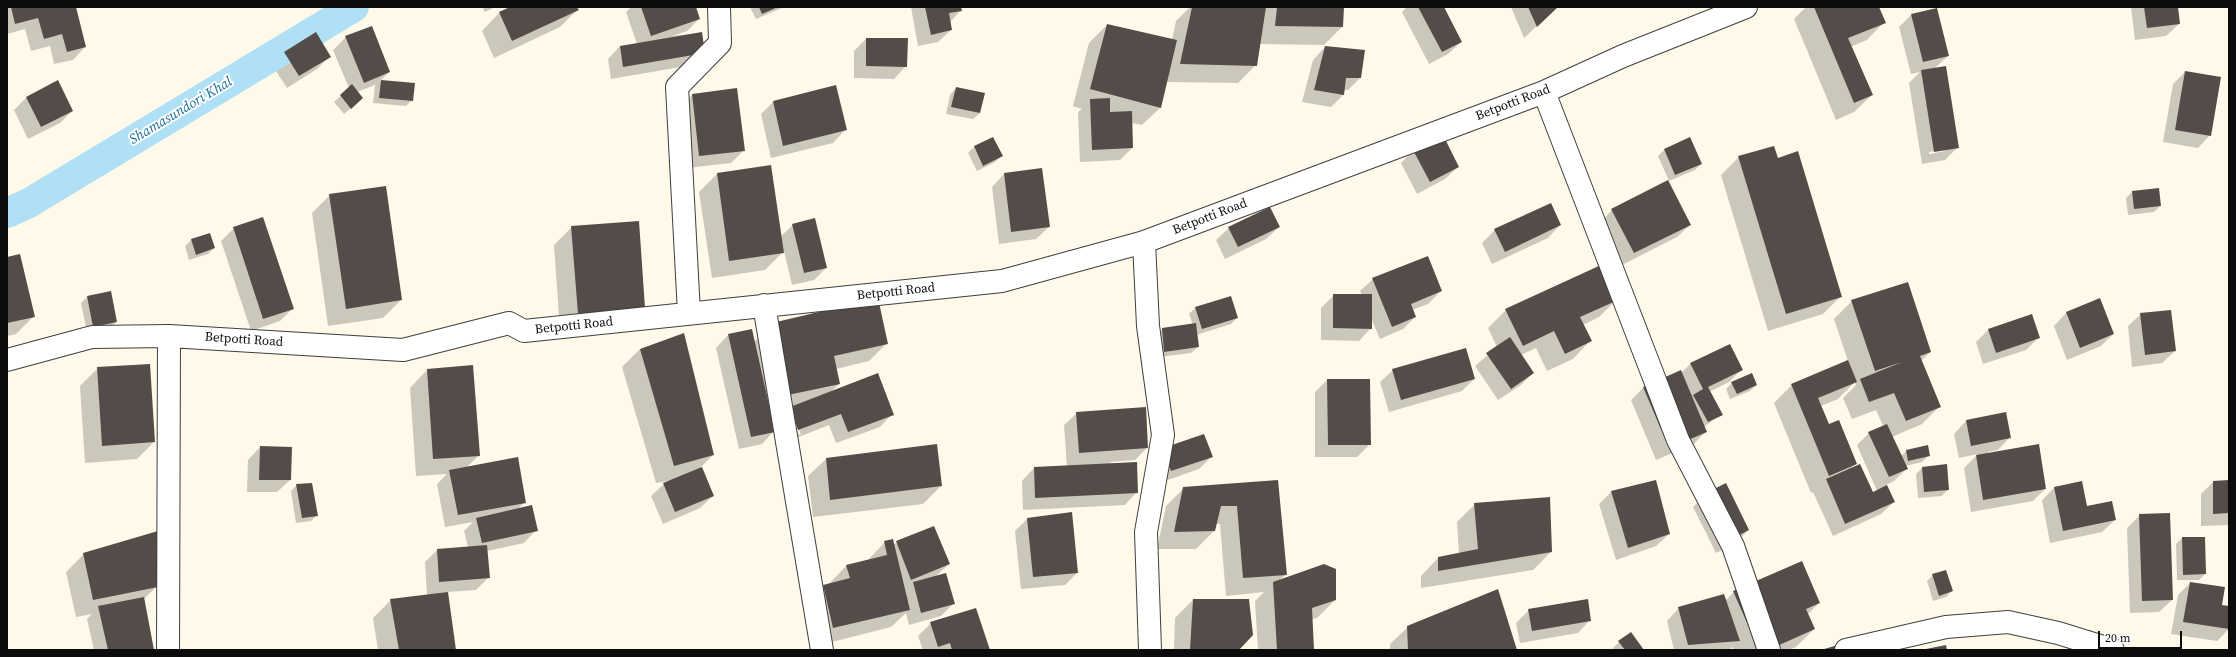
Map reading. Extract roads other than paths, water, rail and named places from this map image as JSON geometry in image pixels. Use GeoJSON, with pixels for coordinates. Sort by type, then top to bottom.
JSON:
{"type":"FeatureCollection","features":[{"type":"Feature","properties":{"kind":"street"},"geometry":{"type":"LineString","coordinates":[[689,313],[678,87],[720,43],[719,7]]}},
{"type":"Feature","properties":{"kind":"street","name":"Betpotti Road"},"geometry":{"type":"LineString","coordinates":[[7,360],[92,337],[169,336],[403,350],[509,323],[524,331],[1002,281],[1144,242],[1544,92],[1623,56],[1746,7]]}},
{"type":"Feature","properties":{"kind":"street"},"geometry":{"type":"LineString","coordinates":[[1544,92],[1678,440],[1733,546],[1769,650]]}},
{"type":"Feature","properties":{"kind":"street"},"geometry":{"type":"LineString","coordinates":[[1144,242],[1148,326],[1163,435],[1146,532],[1150,650]]}},
{"type":"Feature","properties":{"kind":"street"},"geometry":{"type":"LineString","coordinates":[[764,305],[822,650]]}},
{"type":"Feature","properties":{"kind":"street"},"geometry":{"type":"LineString","coordinates":[[168,650],[169,336]]}},
{"type":"Feature","properties":{"kind":"street"},"geometry":{"type":"LineString","coordinates":[[1846,650],[1946,627],[2008,622],[2058,633],[2113,650]]}},
{"type":"Feature","properties":{"kind":"waterway","name":"Shamasundori Khal"},"geometry":{"type":"LineString","coordinates":[[7,213],[29,203],[354,7]]}}]}
